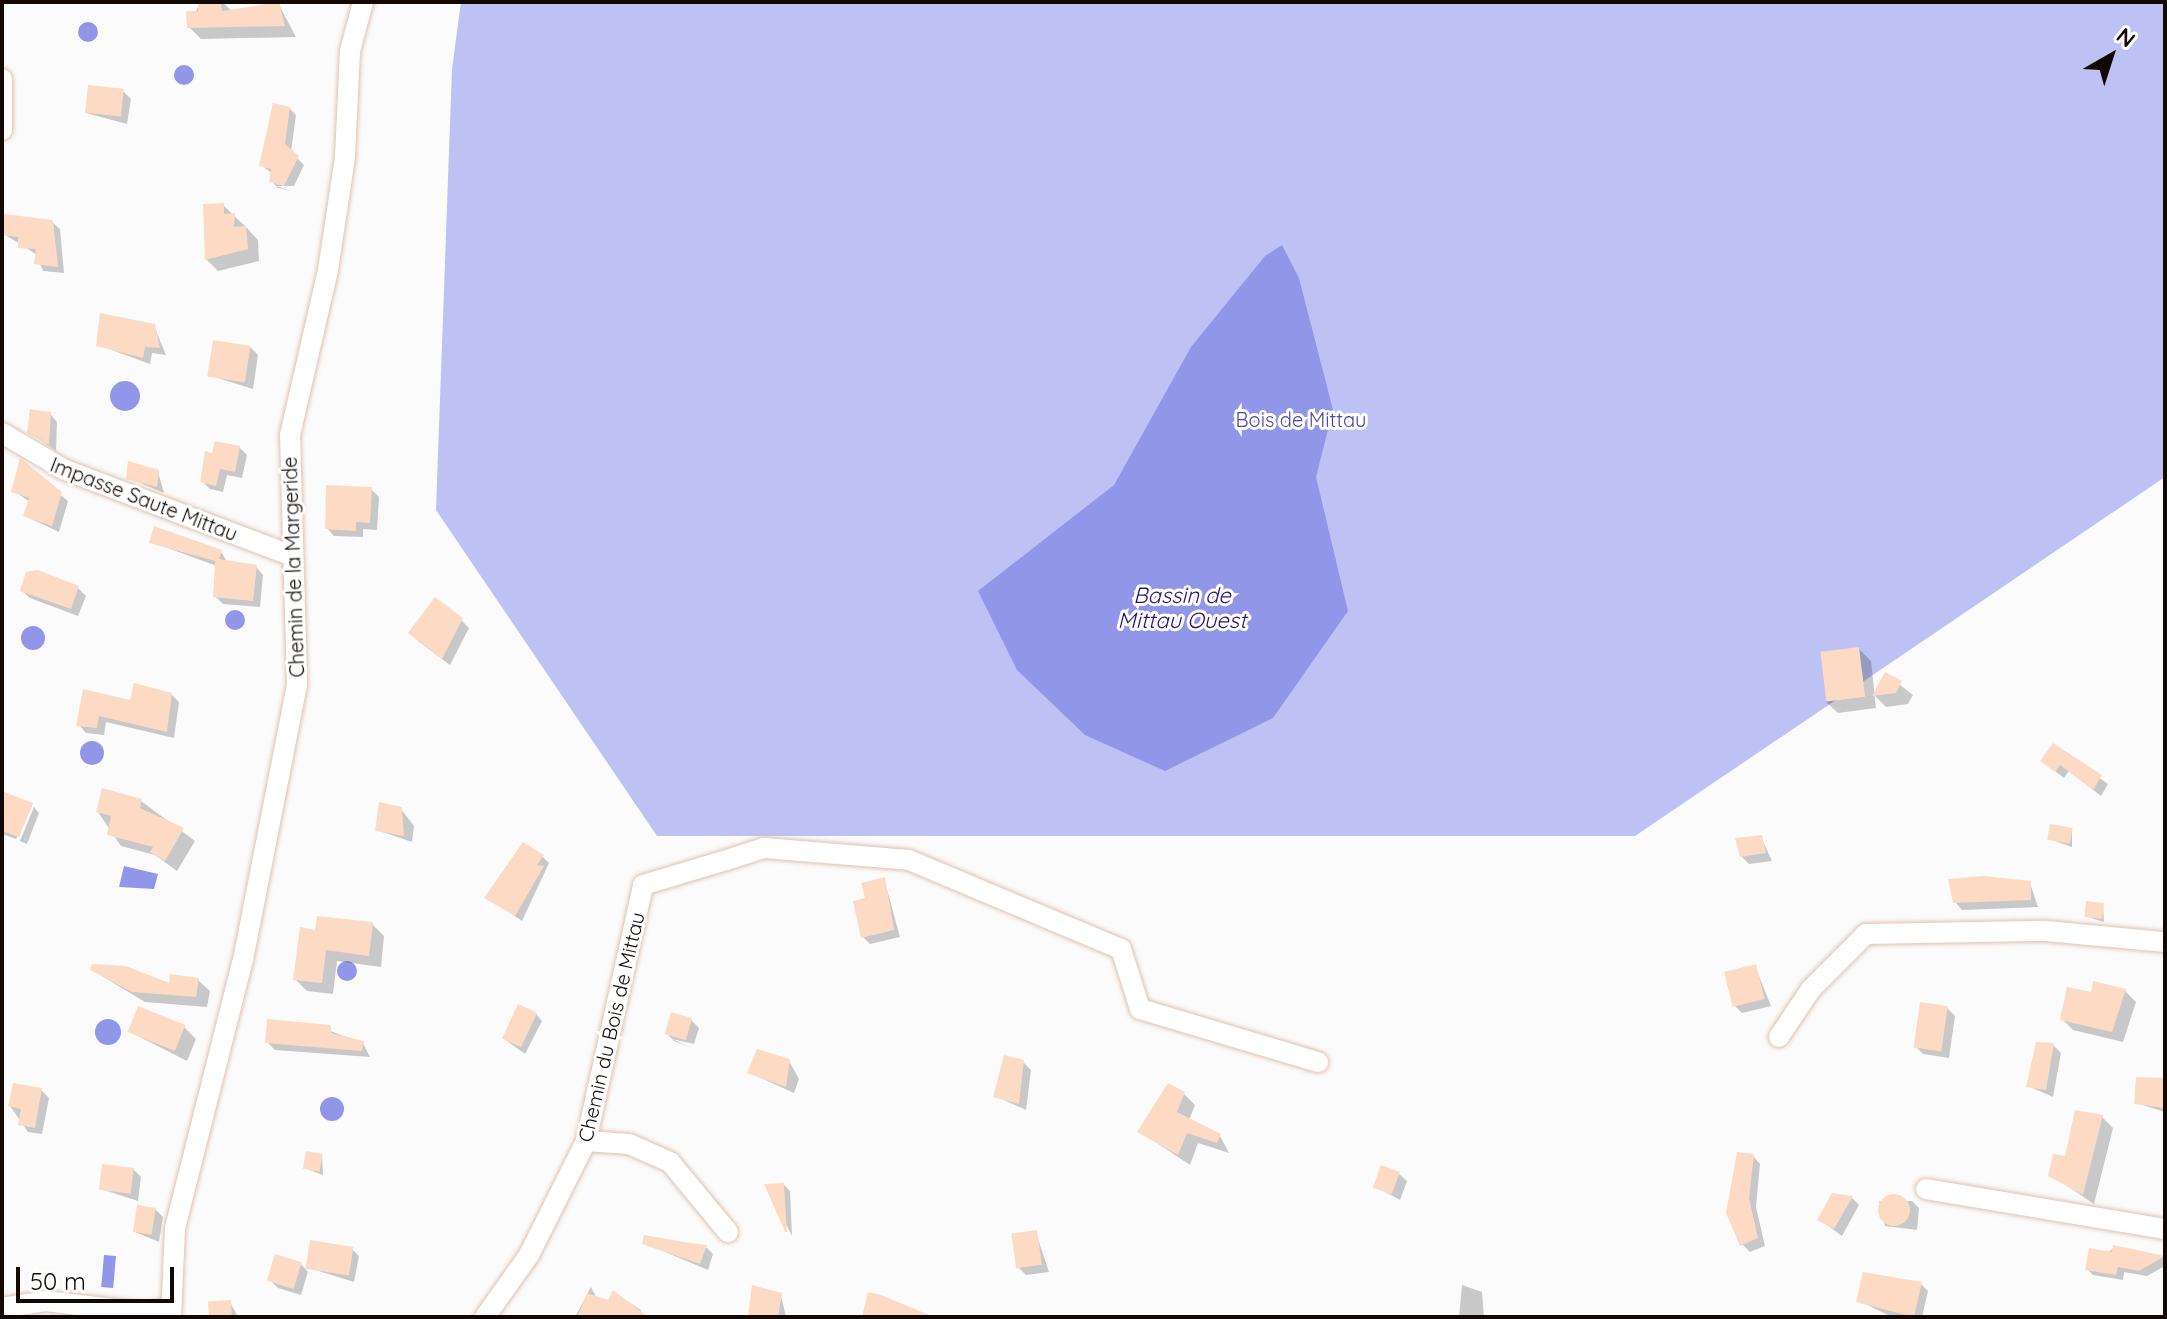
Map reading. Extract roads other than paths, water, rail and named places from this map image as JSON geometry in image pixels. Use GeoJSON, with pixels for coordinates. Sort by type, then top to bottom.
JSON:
{"type":"FeatureCollection","features":[{"type":"Feature","properties":{"kind":"street","name":"Chemin de la Margeride"},"geometry":{"type":"LineString","coordinates":[[171,1313],[175,1228],[243,960],[297,684],[290,435],[328,270],[345,157],[350,51],[363,2]]}},
{"type":"Feature","properties":{"kind":"street"},"geometry":{"type":"LineString","coordinates":[[2,79],[2,130]]}},
{"type":"Feature","properties":{"kind":"street","name":"Impasse Saute Mittau"},"geometry":{"type":"LineString","coordinates":[[2,433],[65,470],[292,556]]}},
{"type":"Feature","properties":{"kind":"street","name":"Chemin du Bois de Mittau"},"geometry":{"type":"LineString","coordinates":[[485,1317],[529,1255],[586,1141],[643,885],[764,848],[909,860],[1121,949],[1140,1009],[1318,1062]]}},
{"type":"Feature","properties":{"kind":"street"},"geometry":{"type":"LineString","coordinates":[[1779,1037],[1811,989],[1866,934],[2046,931],[2165,942]]}},
{"type":"Feature","properties":{"kind":"street"},"geometry":{"type":"LineString","coordinates":[[586,1141],[629,1144],[670,1162],[728,1232]]}},
{"type":"Feature","properties":{"kind":"street"},"geometry":{"type":"LineString","coordinates":[[1926,1189],[2165,1229]]}},
{"type":"Feature","properties":{"kind":"street"},"geometry":{"type":"LineString","coordinates":[[2,1308],[46,1301],[171,1313]]}},
{"type":"Feature","properties":{"kind":"water"},"geometry":{"type":"Polygon","coordinates":[[[88,22],[95,25],[98,32],[95,39],[88,42],[81,39],[78,32],[81,25],[88,22]]]}},
{"type":"Feature","properties":{"kind":"water"},"geometry":{"type":"Polygon","coordinates":[[[184,65],[191,68],[194,75],[191,82],[184,85],[177,82],[174,75],[177,68],[184,65]]]}},
{"type":"Feature","properties":{"kind":"water","name":"Bassin de Mittau Ouest"},"geometry":{"type":"Polygon","coordinates":[[[1282,245],[1299,278],[1333,410],[1316,477],[1348,611],[1273,718],[1165,771],[1085,735],[1017,670],[978,591],[1114,485],[1191,347],[1265,256],[1282,245]]]}},
{"type":"Feature","properties":{"kind":"water"},"geometry":{"type":"Polygon","coordinates":[[[125,381],[131,382],[139,390],[139,402],[131,410],[125,411],[119,410],[111,402],[110,396],[111,390],[119,382],[125,381]]]}},
{"type":"Feature","properties":{"kind":"water"},"geometry":{"type":"Polygon","coordinates":[[[231,610],[239,610],[245,620],[239,630],[231,630],[225,624],[225,616],[231,610]]]}},
{"type":"Feature","properties":{"kind":"water"},"geometry":{"type":"Polygon","coordinates":[[[33,626],[42,629],[45,638],[42,647],[33,650],[24,647],[21,638],[24,629],[33,626]]]}},
{"type":"Feature","properties":{"kind":"water"},"geometry":{"type":"Polygon","coordinates":[[[92,741],[100,745],[104,753],[100,761],[92,765],[84,761],[80,753],[84,745],[92,741]]]}},
{"type":"Feature","properties":{"kind":"water"},"geometry":{"type":"Polygon","coordinates":[[[124,866],[158,874],[154,889],[119,887],[124,866]]]}},
{"type":"Feature","properties":{"kind":"water"},"geometry":{"type":"Polygon","coordinates":[[[347,961],[354,964],[357,971],[354,978],[347,981],[340,978],[337,971],[340,964],[347,961]]]}},
{"type":"Feature","properties":{"kind":"water"},"geometry":{"type":"Polygon","coordinates":[[[108,1019],[117,1023],[121,1032],[117,1041],[108,1045],[99,1041],[95,1032],[99,1023],[108,1019]]]}},
{"type":"Feature","properties":{"kind":"water"},"geometry":{"type":"Polygon","coordinates":[[[332,1097],[341,1100],[344,1109],[341,1118],[332,1121],[323,1118],[320,1109],[323,1100],[332,1097]]]}},
{"type":"Feature","properties":{"kind":"water"},"geometry":{"type":"Polygon","coordinates":[[[104,1255],[116,1256],[113,1288],[101,1287],[104,1255]]]}},
{"type":"Feature","properties":{"kind":"park label","name":"Bois de Mittau"},"geometry":{"type":"Point","coordinates":[1301,419]}}]}
